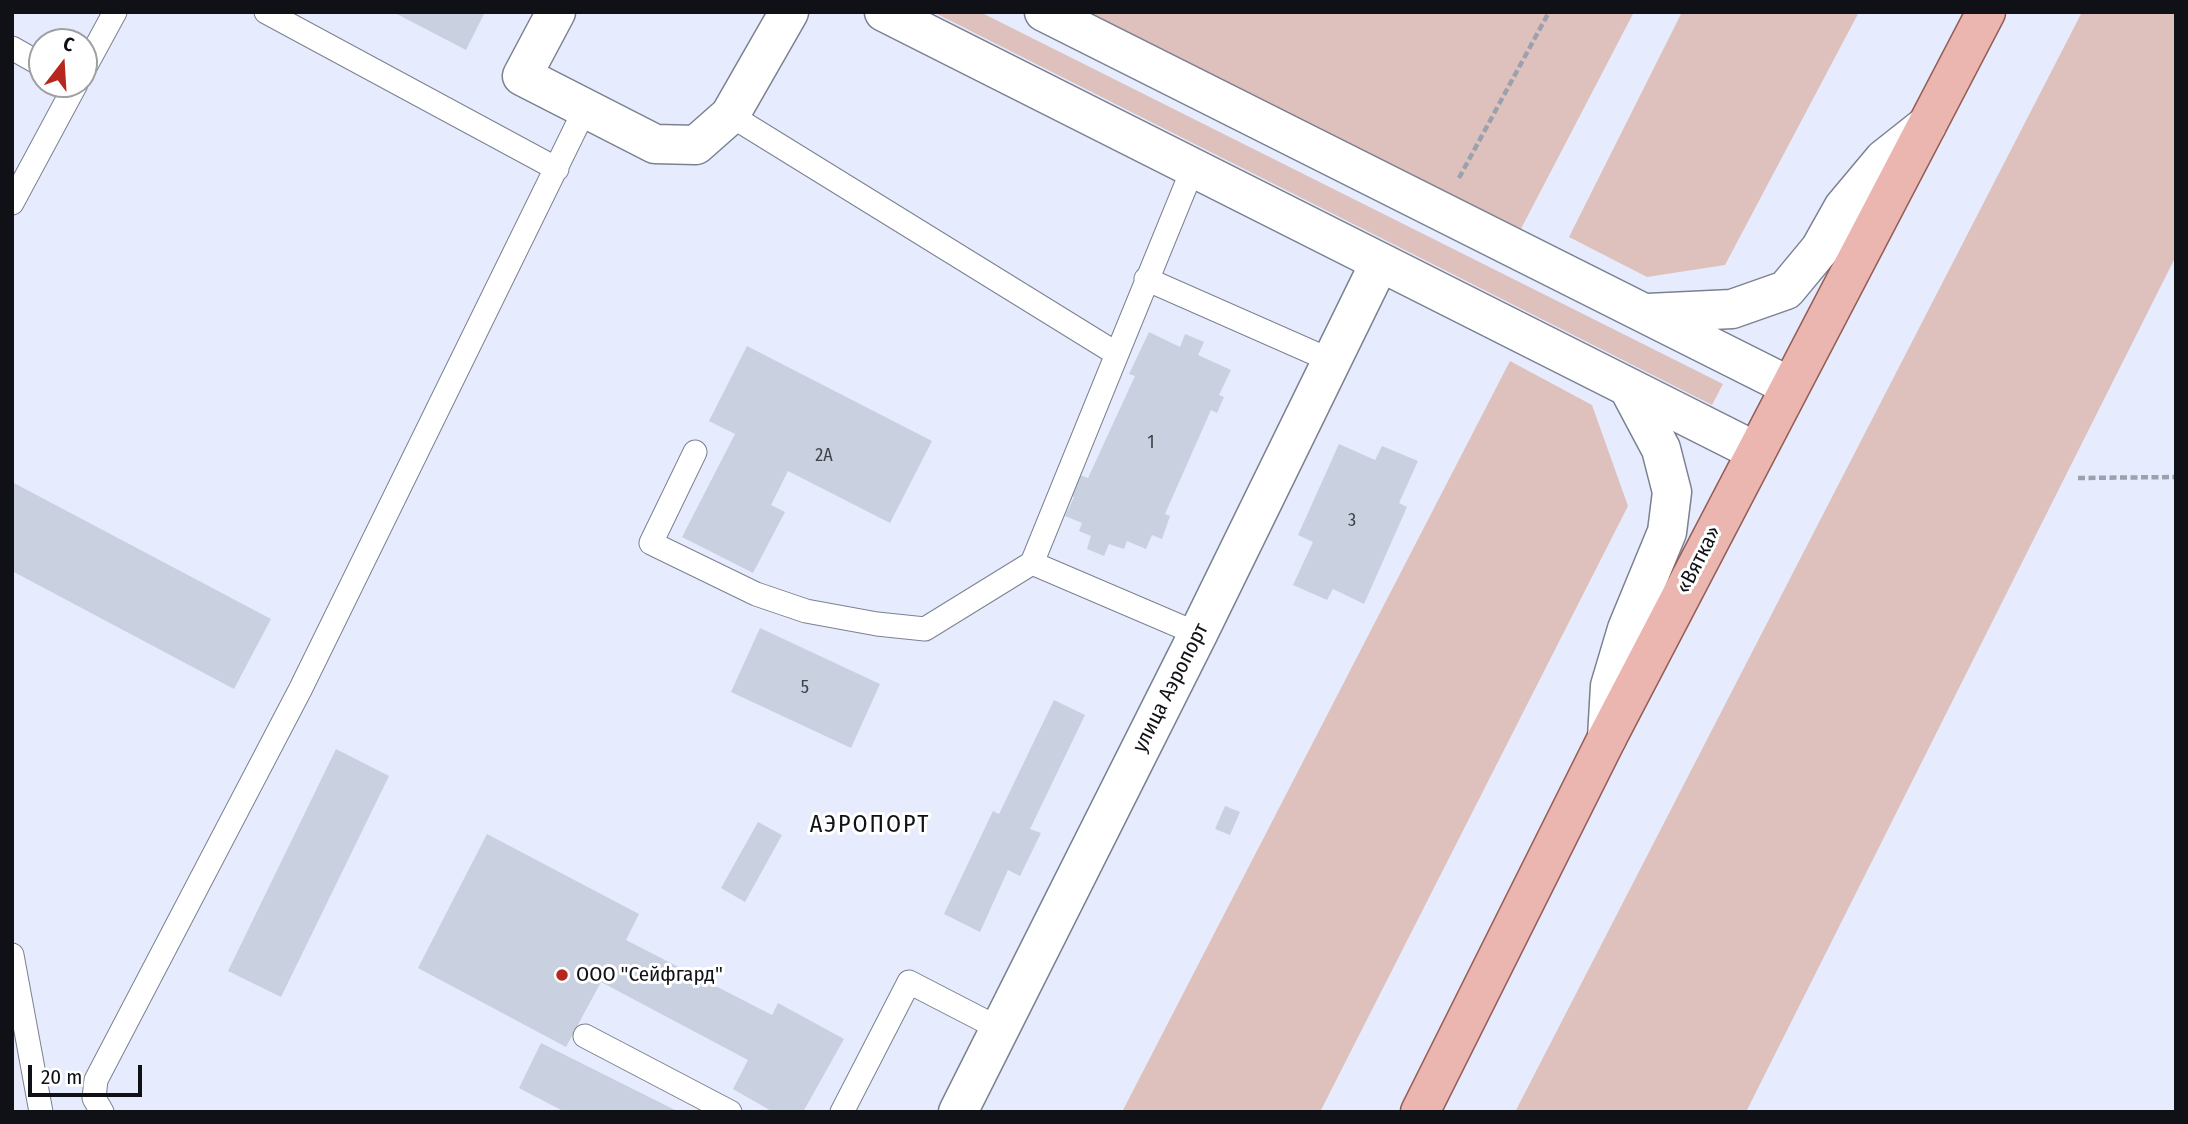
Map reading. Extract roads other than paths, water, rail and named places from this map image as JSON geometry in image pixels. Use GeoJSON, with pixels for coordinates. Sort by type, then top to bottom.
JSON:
{"type":"FeatureCollection","features":[{"type":"Feature","properties":{"kind":"main road","name":"«Вятка»"},"geometry":{"type":"LineString","coordinates":[[1420,1112],[1607,738],[1986,12]]}},
{"type":"Feature","properties":{"kind":"street"},"geometry":{"type":"LineString","coordinates":[[556,12],[522,76],[655,144],[696,145],[730,115],[789,12]]}},
{"type":"Feature","properties":{"kind":"street"},"geometry":{"type":"LineString","coordinates":[[884,12],[1755,452]]}},
{"type":"Feature","properties":{"kind":"street"},"geometry":{"type":"LineString","coordinates":[[1044,12],[1790,386]]}},
{"type":"Feature","properties":{"kind":"street"},"geometry":{"type":"LineString","coordinates":[[1646,313],[1732,309],[1786,289],[1820,249],[1843,208],[1884,159],[1927,125]]}},
{"type":"Feature","properties":{"kind":"street","name":"улица Аэропорт"},"geometry":{"type":"LineString","coordinates":[[958,1112],[1381,262]]}},
{"type":"Feature","properties":{"kind":"street"},"geometry":{"type":"LineString","coordinates":[[1607,738],[1610,685],[1627,629],[1667,532],[1672,492],[1661,449],[1628,387]]}},
{"type":"Feature","properties":{"kind":"lane"},"geometry":{"type":"LineString","coordinates":[[98,43],[115,12]]}},
{"type":"Feature","properties":{"kind":"lane"},"geometry":{"type":"LineString","coordinates":[[266,12],[557,169]]}},
{"type":"Feature","properties":{"kind":"lane"},"geometry":{"type":"LineString","coordinates":[[12,48],[28,57]]}},
{"type":"Feature","properties":{"kind":"lane"},"geometry":{"type":"LineString","coordinates":[[12,203],[68,98]]}},
{"type":"Feature","properties":{"kind":"lane"},"geometry":{"type":"LineString","coordinates":[[102,1112],[94,1098],[96,1080],[300,690],[586,107]]}},
{"type":"Feature","properties":{"kind":"lane"},"geometry":{"type":"LineString","coordinates":[[730,115],[1117,354]]}},
{"type":"Feature","properties":{"kind":"lane"},"geometry":{"type":"LineString","coordinates":[[695,452],[651,543],[756,594],[806,611],[877,624],[925,629],[1031,562],[1194,168]]}},
{"type":"Feature","properties":{"kind":"lane"},"geometry":{"type":"LineString","coordinates":[[1146,279],[1332,361]]}},
{"type":"Feature","properties":{"kind":"lane"},"geometry":{"type":"LineString","coordinates":[[1031,562],[1198,634]]}},
{"type":"Feature","properties":{"kind":"lane"},"geometry":{"type":"LineString","coordinates":[[12,955],[41,1112]]}},
{"type":"Feature","properties":{"kind":"lane"},"geometry":{"type":"LineString","coordinates":[[842,1112],[909,982],[1000,1029]]}},
{"type":"Feature","properties":{"kind":"lane"},"geometry":{"type":"LineString","coordinates":[[585,1036],[730,1112]]}},
{"type":"Feature","properties":{"kind":"place","name":"ООО \"Сейфгард\""},"geometry":{"type":"Point","coordinates":[562,975]}},
{"type":"Feature","properties":{"kind":"district","name":"АЭРОПОРТ"},"geometry":{"type":"Point","coordinates":[870,825]}}]}
